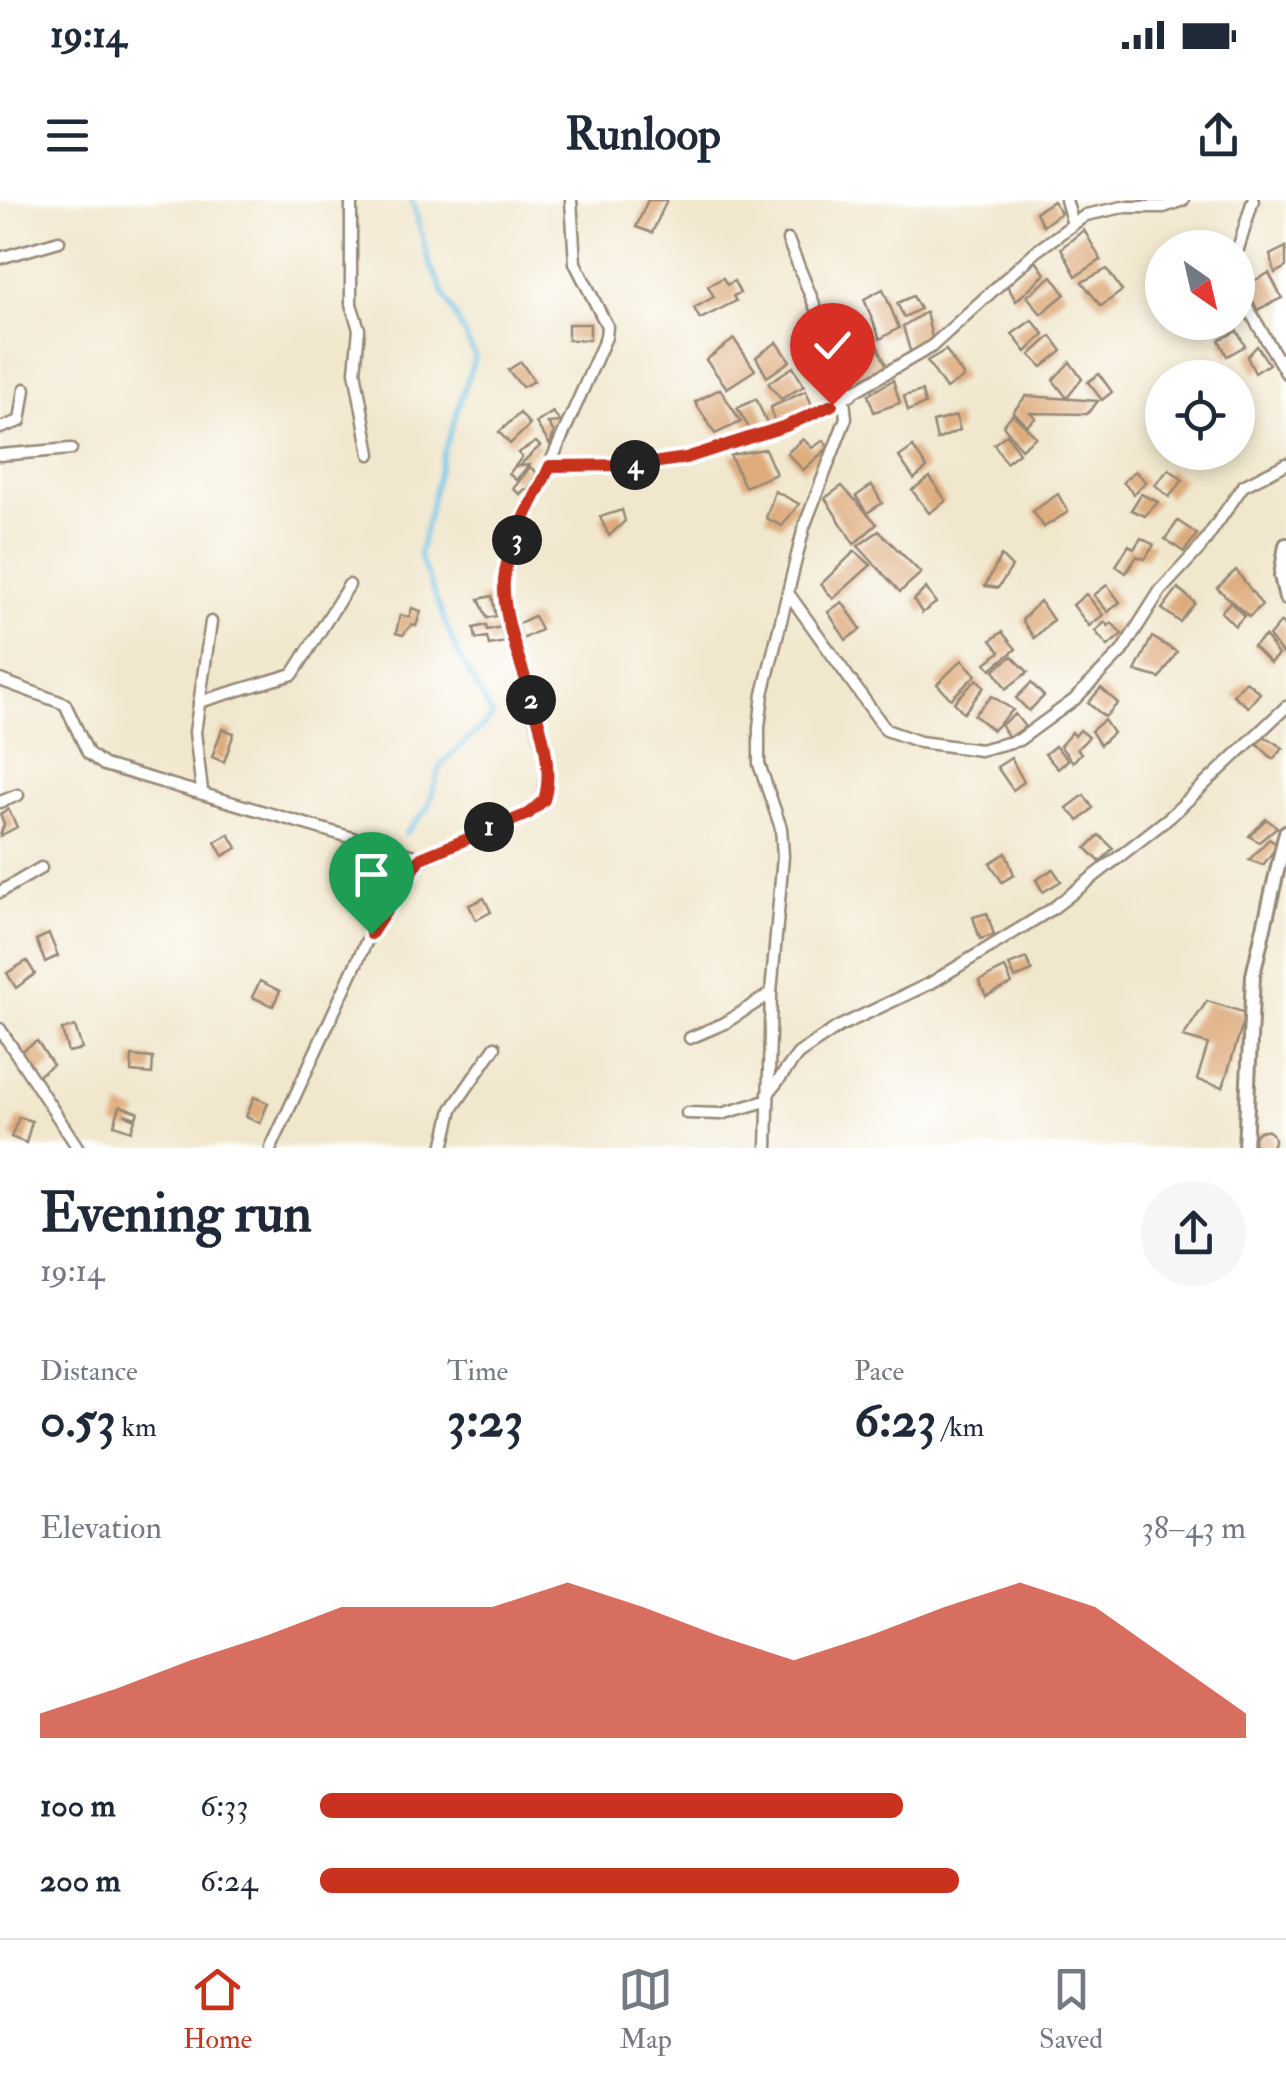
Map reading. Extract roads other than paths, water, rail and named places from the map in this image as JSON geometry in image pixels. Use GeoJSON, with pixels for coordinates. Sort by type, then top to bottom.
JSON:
{"type":"FeatureCollection","features":[{"type":"Feature","properties":{"kind":"street"},"geometry":{"type":"LineString","coordinates":[[350,200],[351,304],[359,329],[355,371],[370,454]]}},
{"type":"Feature","properties":{"kind":"street"},"geometry":{"type":"LineString","coordinates":[[271,1148],[367,940],[421,858],[528,814],[540,805],[546,792],[546,762],[507,608],[504,580],[608,326],[575,263],[571,200]]}},
{"type":"Feature","properties":{"kind":"street"},"geometry":{"type":"LineString","coordinates":[[1066,200],[1073,224]]}},
{"type":"Feature","properties":{"kind":"street"},"geometry":{"type":"LineString","coordinates":[[550,466],[639,465],[686,458],[786,426],[847,398],[931,347],[1035,252],[1073,224],[1102,210],[1164,207],[1183,200]]}},
{"type":"Feature","properties":{"kind":"street"},"geometry":{"type":"LineString","coordinates":[[1244,230],[1253,200]]}},
{"type":"Feature","properties":{"kind":"street"},"geometry":{"type":"LineString","coordinates":[[767,1148],[771,992],[783,856],[781,828],[759,764],[759,727],[804,527],[846,418],[847,398],[788,240]]}},
{"type":"Feature","properties":{"kind":"street"},"geometry":{"type":"LineString","coordinates":[[0,258],[59,242]]}},
{"type":"Feature","properties":{"kind":"street"},"geometry":{"type":"LineString","coordinates":[[1255,320],[1286,372]]}},
{"type":"Feature","properties":{"kind":"street"},"geometry":{"type":"LineString","coordinates":[[0,428],[20,422],[25,389]]}},
{"type":"Feature","properties":{"kind":"street"},"geometry":{"type":"LineString","coordinates":[[0,455],[71,449]]}},
{"type":"Feature","properties":{"kind":"street"},"geometry":{"type":"LineString","coordinates":[[788,593],[886,730],[920,742],[980,750],[1019,740],[1074,700],[1122,651],[1160,591],[1200,548],[1243,486],[1286,464]]}},
{"type":"Feature","properties":{"kind":"street"},"geometry":{"type":"LineString","coordinates":[[1286,545],[1282,576],[1286,598]]}},
{"type":"Feature","properties":{"kind":"street"},"geometry":{"type":"LineString","coordinates":[[199,702],[293,674],[349,585]]}},
{"type":"Feature","properties":{"kind":"street"},"geometry":{"type":"LineString","coordinates":[[202,791],[196,750],[211,622]]}},
{"type":"Feature","properties":{"kind":"street"},"geometry":{"type":"LineString","coordinates":[[0,680],[65,704],[94,760],[421,858]]}},
{"type":"Feature","properties":{"kind":"street"},"geometry":{"type":"LineString","coordinates":[[687,1113],[721,1114],[767,1098],[798,1054],[838,1027],[956,969],[1052,909],[1170,818],[1286,707]]}},
{"type":"Feature","properties":{"kind":"street"},"geometry":{"type":"LineString","coordinates":[[0,802],[18,795]]}},
{"type":"Feature","properties":{"kind":"street"},"geometry":{"type":"LineString","coordinates":[[1245,1148],[1253,975],[1286,832]]}},
{"type":"Feature","properties":{"kind":"street"},"geometry":{"type":"LineString","coordinates":[[0,892],[41,868]]}},
{"type":"Feature","properties":{"kind":"street"},"geometry":{"type":"LineString","coordinates":[[690,1038],[726,1024],[771,992]]}},
{"type":"Feature","properties":{"kind":"street"},"geometry":{"type":"LineString","coordinates":[[0,1028],[78,1148]]}},
{"type":"Feature","properties":{"kind":"street"},"geometry":{"type":"LineString","coordinates":[[443,1148],[449,1116],[495,1047]]}},
{"type":"Feature","properties":{"kind":"waterway"},"geometry":{"type":"LineString","coordinates":[[405,834],[428,808],[441,764],[493,717],[456,650],[419,555],[442,458],[475,356],[430,265],[412,200]]}}]}
